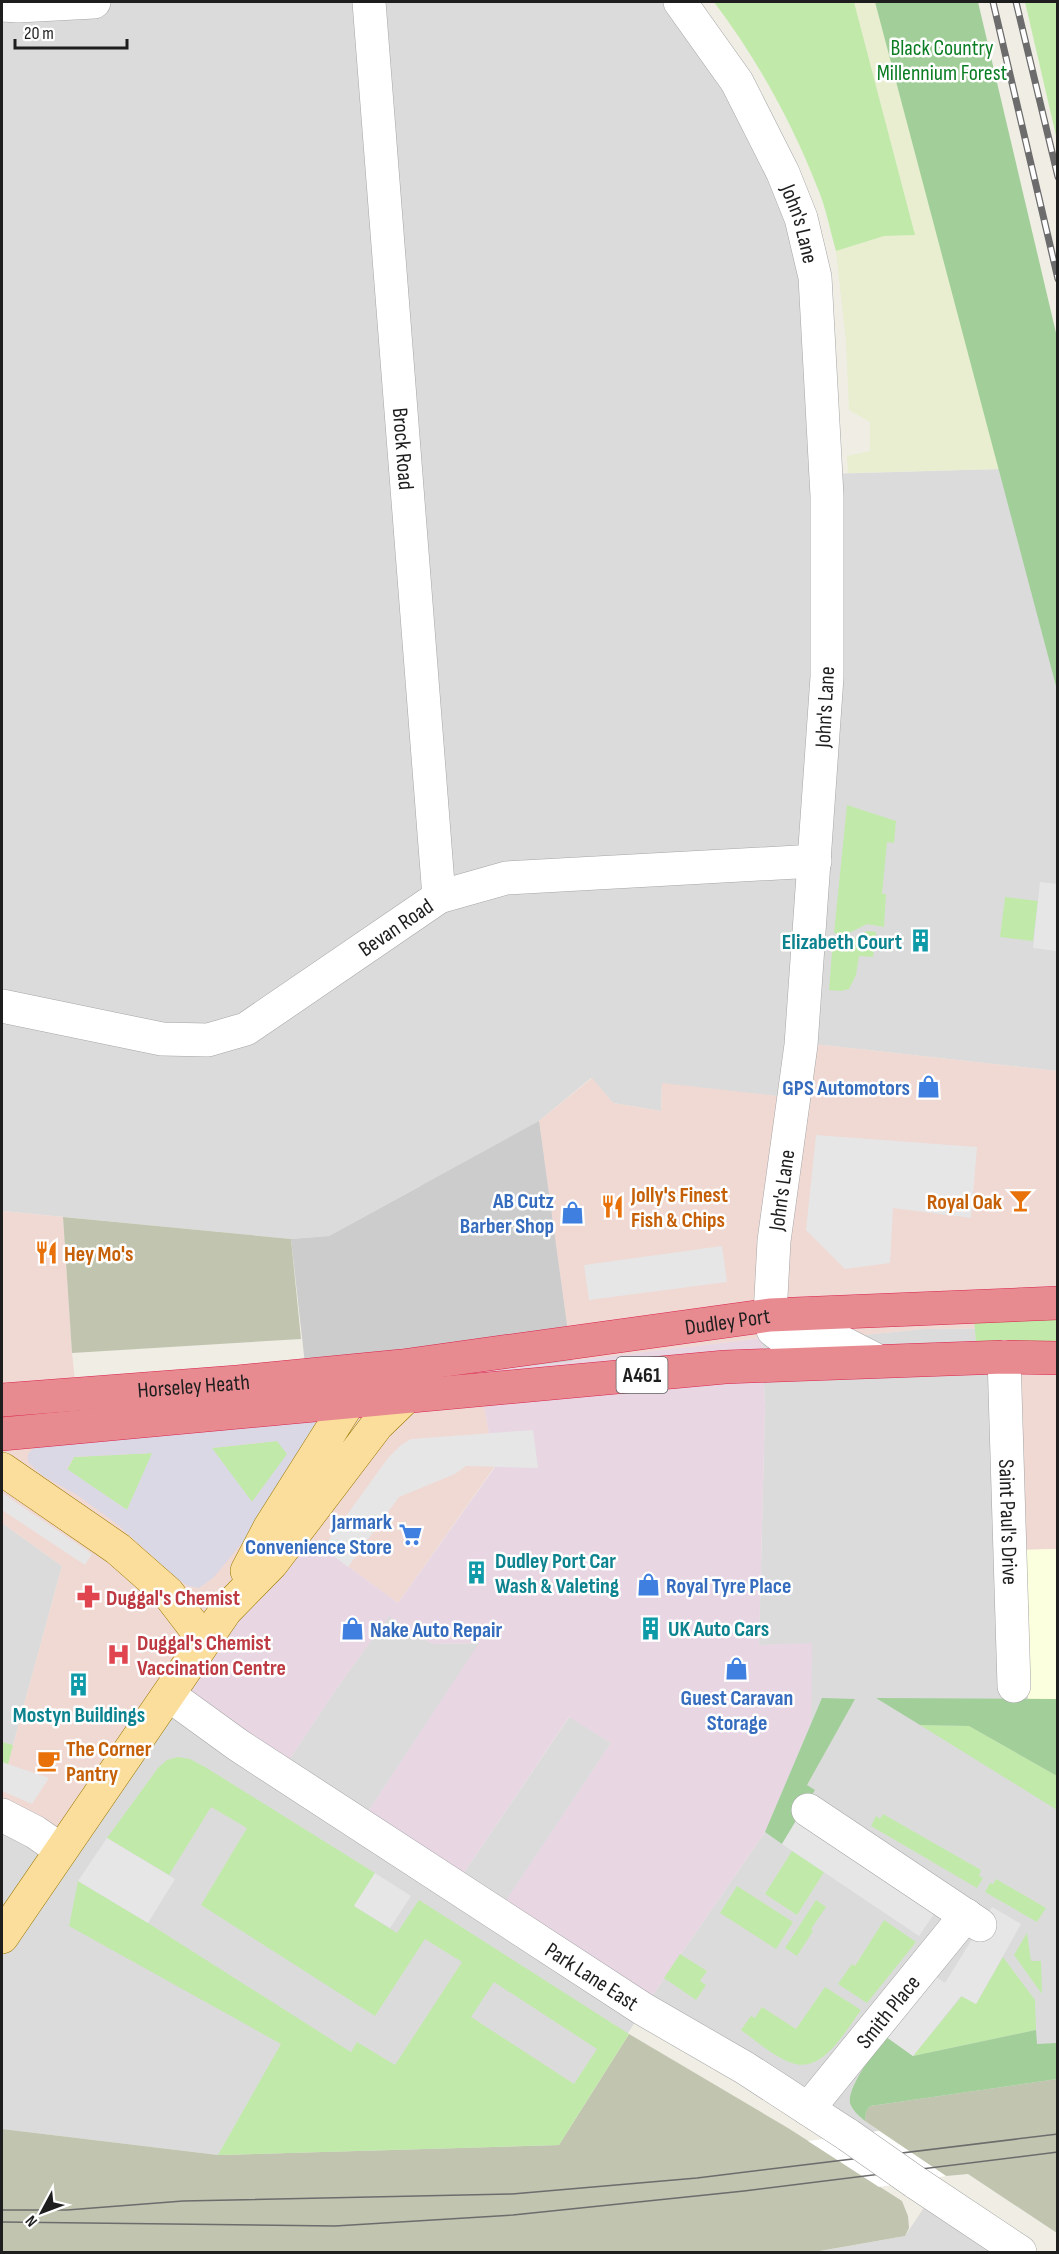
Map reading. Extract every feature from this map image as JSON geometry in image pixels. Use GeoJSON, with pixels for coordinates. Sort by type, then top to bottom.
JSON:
{"type":"FeatureCollection","features":[{"type":"Feature","properties":{"kind":"highway","name":"Dudley Port"},"geometry":{"type":"LineString","coordinates":[[398,1376],[770,1315],[1058,1303]]}},
{"type":"Feature","properties":{"kind":"highway","name":"Dudley Port"},"geometry":{"type":"LineString","coordinates":[[398,1376],[878,1361],[1058,1358]]}},
{"type":"Feature","properties":{"kind":"highway","name":"Horseley Heath"},"geometry":{"type":"LineString","coordinates":[[2,1400],[237,1382],[398,1376]]}},
{"type":"Feature","properties":{"kind":"highway","name":"Horseley Heath"},"geometry":{"type":"LineString","coordinates":[[2,1434],[349,1402]]}},
{"type":"Feature","properties":{"kind":"main road"},"geometry":{"type":"LineString","coordinates":[[226,1610],[270,1527],[357,1387],[398,1376]]}},
{"type":"Feature","properties":{"kind":"main road"},"geometry":{"type":"LineString","coordinates":[[2,1937],[169,1695],[204,1640],[226,1610],[272,1563],[377,1425],[398,1376]]}},
{"type":"Feature","properties":{"kind":"main road"},"geometry":{"type":"LineString","coordinates":[[2,1469],[118,1549],[168,1593],[204,1640]]}},
{"type":"Feature","properties":{"kind":"street"},"geometry":{"type":"LineString","coordinates":[[2,5],[94,2]]}},
{"type":"Feature","properties":{"kind":"street","name":"Brock Road"},"geometry":{"type":"LineString","coordinates":[[369,2],[439,897]]}},
{"type":"Feature","properties":{"kind":"street","name":"John's Lane"},"geometry":{"type":"LineString","coordinates":[[680,2],[737,82],[783,173],[801,218],[815,277],[827,496],[827,677],[816,861],[801,1045],[774,1241],[770,1315]]}},
{"type":"Feature","properties":{"kind":"street","name":"Bevan Road"},"geometry":{"type":"LineString","coordinates":[[2,1006],[162,1039],[208,1041],[246,1029],[439,897],[506,878],[816,861]]}},
{"type":"Feature","properties":{"kind":"street"},"geometry":{"type":"LineString","coordinates":[[770,1315],[773,1330],[782,1337],[833,1338],[878,1361]]}},
{"type":"Feature","properties":{"kind":"street","name":"Saint Paul's Drive"},"geometry":{"type":"LineString","coordinates":[[1004,1358],[1014,1686]]}},
{"type":"Feature","properties":{"kind":"street","name":"Park Lane East"},"geometry":{"type":"LineString","coordinates":[[169,1695],[238,1745],[623,1996],[848,2135],[1020,2253]]}},
{"type":"Feature","properties":{"kind":"street","name":"Smith Place"},"geometry":{"type":"LineString","coordinates":[[808,1810],[973,1920],[808,2109]]}},
{"type":"Feature","properties":{"kind":"street"},"geometry":{"type":"LineString","coordinates":[[2,1815],[35,1832],[61,1850]]}},
{"type":"Feature","properties":{"kind":"shaded area"},"geometry":{"type":"Polygon","coordinates":[[[2,2],[680,2],[801,218],[826,474],[1000,469],[1057,690],[1057,1071],[823,1045],[802,1045],[794,1098],[662,1084],[661,1111],[613,1103],[591,1078],[539,1121],[572,1361],[420,1186],[329,1236],[291,1239],[2,1211],[2,2]]]}},
{"type":"Feature","properties":{"kind":"shaded area"},"geometry":{"type":"Polygon","coordinates":[[[854,2],[875,2],[1000,469],[848,473],[847,456],[870,451],[870,422],[849,410],[846,341],[836,251],[884,236],[915,235],[854,2]]]}},
{"type":"Feature","properties":{"kind":"shaded area"},"geometry":{"type":"Polygon","coordinates":[[[1040,882],[1057,884],[1057,951],[1033,948],[1040,882]]]}},
{"type":"Feature","properties":{"kind":"shaded area"},"geometry":{"type":"Polygon","coordinates":[[[801,1045],[823,1045],[1057,1071],[1057,1549],[1018,1550],[1014,1328],[923,1329],[833,1338],[762,1338],[572,1361],[539,1121],[592,1078],[613,1103],[661,1111],[662,1083],[794,1098],[801,1045]]]}},
{"type":"Feature","properties":{"kind":"shaded area"},"geometry":{"type":"Polygon","coordinates":[[[539,1121],[572,1361],[308,1391],[291,1239],[329,1236],[539,1121]]]}},
{"type":"Feature","properties":{"kind":"shaded area"},"geometry":{"type":"Polygon","coordinates":[[[816,1135],[977,1147],[971,1218],[893,1208],[890,1263],[845,1269],[806,1230],[816,1135]]]}},
{"type":"Feature","properties":{"kind":"shaded area"},"geometry":{"type":"Polygon","coordinates":[[[2,1211],[63,1217],[78,1411],[478,1372],[495,1466],[398,1603],[323,1548],[290,1520],[74,1832],[2,1815],[2,1742],[13,1745],[62,1566],[2,1523],[2,1211]]]}},
{"type":"Feature","properties":{"kind":"shaded area"},"geometry":{"type":"Polygon","coordinates":[[[63,1217],[291,1239],[301,1339],[72,1353],[63,1217]]]}},
{"type":"Feature","properties":{"kind":"shaded area"},"geometry":{"type":"Polygon","coordinates":[[[722,1246],[727,1282],[589,1300],[584,1265],[722,1246]]]}},
{"type":"Feature","properties":{"kind":"shaded area"},"geometry":{"type":"Polygon","coordinates":[[[1014,1328],[1028,1699],[1057,1699],[1057,2079],[870,2106],[865,2121],[879,2131],[848,2135],[643,2009],[765,1832],[812,1644],[759,1645],[765,1407],[762,1338],[833,1338],[923,1329],[1014,1328]]]}},
{"type":"Feature","properties":{"kind":"shaded area"},"geometry":{"type":"Polygon","coordinates":[[[762,1338],[765,1407],[759,1645],[812,1643],[811,1723],[765,1832],[643,2009],[497,1914],[611,1743],[569,1717],[455,1886],[360,1824],[479,1643],[433,1644],[389,1616],[281,1772],[169,1695],[290,1519],[323,1548],[398,1603],[495,1467],[478,1372],[762,1338]]]}},
{"type":"Feature","properties":{"kind":"shaded area"},"geometry":{"type":"Polygon","coordinates":[[[320,1419],[272,1507],[213,1578],[199,1588],[188,1586],[180,1581],[117,1524],[77,1495],[43,1476],[28,1462],[28,1454],[37,1444],[320,1419]],[[277,1441],[212,1448],[252,1502],[287,1454],[277,1441]],[[152,1453],[74,1457],[67,1469],[127,1510],[152,1453]]]}},
{"type":"Feature","properties":{"kind":"shaded area"},"geometry":{"type":"Polygon","coordinates":[[[533,1430],[538,1468],[466,1466],[455,1474],[399,1497],[348,1567],[323,1548],[388,1458],[411,1439],[533,1430]]]}},
{"type":"Feature","properties":{"kind":"shaded area"},"geometry":{"type":"Polygon","coordinates":[[[2,1493],[92,1554],[85,1565],[2,1510],[2,1493]]]}},
{"type":"Feature","properties":{"kind":"shaded area"},"geometry":{"type":"Polygon","coordinates":[[[2,1523],[62,1566],[13,1745],[2,1742],[2,1523]]]}},
{"type":"Feature","properties":{"kind":"shaded area"},"geometry":{"type":"Polygon","coordinates":[[[1057,1549],[1057,1699],[1028,1699],[1025,1582],[1018,1550],[1057,1549]]]}},
{"type":"Feature","properties":{"kind":"shaded area"},"geometry":{"type":"Polygon","coordinates":[[[389,1615],[433,1644],[480,1643],[360,1824],[455,1886],[570,1716],[611,1743],[498,1914],[643,2009],[559,2145],[218,2155],[2,2129],[2,1815],[169,1695],[281,1772],[389,1615]]]}},
{"type":"Feature","properties":{"kind":"shaded area","name":"Mostyn Buildings"},"geometry":{"type":"Polygon","coordinates":[[[2,1762],[49,1778],[32,1804],[2,1791],[2,1762]]]}},
{"type":"Feature","properties":{"kind":"shaded area"},"geometry":{"type":"Polygon","coordinates":[[[797,1819],[936,1911],[919,1936],[782,1844],[797,1819]]]}},
{"type":"Feature","properties":{"kind":"shaded area"},"geometry":{"type":"Polygon","coordinates":[[[107,1838],[175,1879],[148,1923],[78,1881],[107,1838]]]}},
{"type":"Feature","properties":{"kind":"shaded area"},"geometry":{"type":"Polygon","coordinates":[[[375,1873],[411,1896],[390,1928],[354,1906],[375,1873]]]}},
{"type":"Feature","properties":{"kind":"shaded area"},"geometry":{"type":"Polygon","coordinates":[[[992,1907],[1021,1924],[976,2004],[961,1996],[913,2056],[885,2036],[933,1975],[945,1983],[992,1907]]]}},
{"type":"Feature","properties":{"kind":"shaded area"},"geometry":{"type":"Polygon","coordinates":[[[629,2034],[788,2128],[902,2201],[908,2216],[909,2228],[905,2236],[814,2252],[2,2252],[2,2129],[218,2155],[559,2145],[629,2034]]]}},
{"type":"Feature","properties":{"kind":"shaded area"},"geometry":{"type":"Polygon","coordinates":[[[1057,2079],[1057,2233],[968,2174],[946,2176],[865,2121],[866,2112],[870,2106],[1057,2079]]]}},
{"type":"Feature","properties":{"kind":"shaded area"},"geometry":{"type":"Polygon","coordinates":[[[933,2194],[1020,2252],[815,2252],[905,2236],[933,2194]]]}},
{"type":"Feature","properties":{"kind":"green space"},"geometry":{"type":"Polygon","coordinates":[[[714,2],[854,2],[915,235],[884,236],[836,251],[821,196],[785,115],[745,46],[714,2]]]}},
{"type":"Feature","properties":{"kind":"green space","name":"Black Country Millennium Forest"},"geometry":{"type":"Polygon","coordinates":[[[875,2],[978,2],[1057,337],[1057,690],[875,2]]]}},
{"type":"Feature","properties":{"kind":"green space"},"geometry":{"type":"Polygon","coordinates":[[[1025,2],[1057,2],[1057,140],[1025,2]]]}},
{"type":"Feature","properties":{"kind":"green space"},"geometry":{"type":"Polygon","coordinates":[[[847,805],[896,821],[894,843],[887,842],[882,894],[886,894],[884,927],[867,924],[845,935],[834,933],[847,805]]]}},
{"type":"Feature","properties":{"kind":"green space"},"geometry":{"type":"Polygon","coordinates":[[[1005,897],[1038,901],[1033,941],[1000,937],[1005,897]]]}},
{"type":"Feature","properties":{"kind":"green space"},"geometry":{"type":"Polygon","coordinates":[[[867,931],[876,932],[873,957],[859,956],[856,975],[849,989],[829,990],[833,940],[847,943],[867,931]]]}},
{"type":"Feature","properties":{"kind":"green space"},"geometry":{"type":"Polygon","coordinates":[[[1057,1316],[1057,1341],[976,1343],[974,1317],[1057,1316]]]}},
{"type":"Feature","properties":{"kind":"green space"},"geometry":{"type":"Polygon","coordinates":[[[277,1441],[288,1454],[252,1502],[211,1448],[277,1441]]]}},
{"type":"Feature","properties":{"kind":"green space"},"geometry":{"type":"Polygon","coordinates":[[[153,1453],[127,1510],[67,1470],[74,1457],[153,1453]]]}},
{"type":"Feature","properties":{"kind":"green space"},"geometry":{"type":"Polygon","coordinates":[[[822,1698],[855,1699],[807,1785],[815,1790],[782,1844],[765,1832],[822,1698]]]}},
{"type":"Feature","properties":{"kind":"green space"},"geometry":{"type":"Polygon","coordinates":[[[876,1698],[1057,1699],[1057,1776],[969,1726],[920,1725],[876,1698]]]}},
{"type":"Feature","properties":{"kind":"green space"},"geometry":{"type":"Polygon","coordinates":[[[920,1725],[969,1726],[1057,1776],[1057,1810],[920,1725]]]}},
{"type":"Feature","properties":{"kind":"green space"},"geometry":{"type":"Polygon","coordinates":[[[2,1742],[13,1745],[8,1765],[2,1762],[2,1742]]]}},
{"type":"Feature","properties":{"kind":"green space"},"geometry":{"type":"Polygon","coordinates":[[[178,1757],[190,1759],[205,1767],[375,1873],[354,1906],[397,1933],[419,1900],[629,2034],[559,2145],[218,2155],[281,2044],[69,1926],[78,1881],[351,2052],[357,2042],[395,2065],[462,1962],[425,1939],[375,2016],[201,1905],[247,1828],[211,1807],[169,1875],[107,1838],[158,1768],[167,1760],[178,1757]],[[494,1982],[471,2017],[574,2084],[597,2049],[494,1982]]]}},
{"type":"Feature","properties":{"kind":"green space"},"geometry":{"type":"Polygon","coordinates":[[[883,1814],[981,1870],[979,1876],[983,1878],[977,1888],[871,1826],[876,1816],[880,1819],[883,1814]]]}},
{"type":"Feature","properties":{"kind":"green space"},"geometry":{"type":"Polygon","coordinates":[[[792,1851],[824,1872],[797,1915],[765,1894],[792,1851]]]}},
{"type":"Feature","properties":{"kind":"green space"},"geometry":{"type":"Polygon","coordinates":[[[996,1879],[1046,1908],[1037,1922],[985,1892],[990,1883],[993,1884],[996,1879]]]}},
{"type":"Feature","properties":{"kind":"green space"},"geometry":{"type":"Polygon","coordinates":[[[737,1886],[793,1922],[776,1949],[720,1913],[737,1886]]]}},
{"type":"Feature","properties":{"kind":"green space"},"geometry":{"type":"Polygon","coordinates":[[[816,1900],[826,1907],[797,1956],[785,1948],[816,1900]]]}},
{"type":"Feature","properties":{"kind":"green space"},"geometry":{"type":"Polygon","coordinates":[[[884,1920],[916,1942],[867,2003],[838,1984],[852,1964],[855,1966],[884,1920]]]}},
{"type":"Feature","properties":{"kind":"green space"},"geometry":{"type":"Polygon","coordinates":[[[1027,1933],[1031,1961],[1041,1961],[1042,1994],[1014,1955],[1027,1933]]]}},
{"type":"Feature","properties":{"kind":"green space"},"geometry":{"type":"Polygon","coordinates":[[[680,1954],[707,1971],[700,1981],[706,1985],[696,2000],[664,1978],[680,1954]]]}},
{"type":"Feature","properties":{"kind":"green space"},"geometry":{"type":"Polygon","coordinates":[[[1003,1957],[1035,2000],[1036,2030],[913,2056],[962,1996],[976,2004],[1003,1957]]]}},
{"type":"Feature","properties":{"kind":"green space"},"geometry":{"type":"Polygon","coordinates":[[[825,1987],[861,2010],[832,2048],[814,2062],[803,2065],[786,2061],[741,2030],[751,2016],[755,2018],[762,2007],[796,2029],[825,1987]]]}},
{"type":"Feature","properties":{"kind":"green space"},"geometry":{"type":"Polygon","coordinates":[[[1036,2030],[1037,2044],[1057,2043],[1057,2079],[870,2106],[866,2112],[865,2121],[851,2106],[850,2096],[857,2078],[885,2036],[913,2056],[1036,2030]]]}},
{"type":"Feature","properties":{"kind":"pier"},"geometry":{"type":"Polygon","coordinates":[[[879,2131],[946,2176],[879,2187],[808,2141],[879,2131]]]}},
{"type":"Feature","properties":{"kind":"tram line"},"geometry":{"type":"LineString","coordinates":[[2,2210],[67,2210],[183,2201],[512,2194],[697,2178],[1058,2134]]}},
{"type":"Feature","properties":{"kind":"tram line"},"geometry":{"type":"LineString","coordinates":[[2,2222],[335,2226],[513,2215],[744,2191],[1058,2152]]}},
{"type":"Feature","properties":{"kind":"railway"},"geometry":{"type":"LineString","coordinates":[[993,2],[1058,279]]}},
{"type":"Feature","properties":{"kind":"railway"},"geometry":{"type":"LineString","coordinates":[[1016,2],[1058,177]]}},
{"type":"Feature","properties":{"kind":"place","name":"Elizabeth Court"},"geometry":{"type":"Point","coordinates":[920,941]}},
{"type":"Feature","properties":{"kind":"place","name":"GPS Automotors"},"geometry":{"type":"Point","coordinates":[928,1087]}},
{"type":"Feature","properties":{"kind":"place","name":"Royal Oak"},"geometry":{"type":"Point","coordinates":[1020,1201]}},
{"type":"Feature","properties":{"kind":"place","name":"Jolly's Finest Fish & Chips"},"geometry":{"type":"Point","coordinates":[613,1207]}},
{"type":"Feature","properties":{"kind":"place","name":"AB Cutz Barber Shop"},"geometry":{"type":"Point","coordinates":[572,1213]}},
{"type":"Feature","properties":{"kind":"place","name":"Hey Mo's"},"geometry":{"type":"Point","coordinates":[46,1253]}},
{"type":"Feature","properties":{"kind":"place","name":"Jarmark Convenience Store"},"geometry":{"type":"Point","coordinates":[410,1534]}},
{"type":"Feature","properties":{"kind":"place","name":"Dudley Port Car Wash & Valeting"},"geometry":{"type":"Point","coordinates":[477,1573]}},
{"type":"Feature","properties":{"kind":"place","name":"Royal Tyre Place"},"geometry":{"type":"Point","coordinates":[648,1585]}},
{"type":"Feature","properties":{"kind":"place","name":"Duggal's Chemist"},"geometry":{"type":"Point","coordinates":[88,1597]}},
{"type":"Feature","properties":{"kind":"place","name":"UK Auto Cars"},"geometry":{"type":"Point","coordinates":[650,1628]}},
{"type":"Feature","properties":{"kind":"place","name":"Nake Auto Repair"},"geometry":{"type":"Point","coordinates":[352,1629]}},
{"type":"Feature","properties":{"kind":"place","name":"Duggal's Chemist Vaccination Centre"},"geometry":{"type":"Point","coordinates":[119,1655]}},
{"type":"Feature","properties":{"kind":"place","name":"Guest Caravan Storage"},"geometry":{"type":"Point","coordinates":[737,1668]}},
{"type":"Feature","properties":{"kind":"place","name":"Mostyn Buildings"},"geometry":{"type":"Point","coordinates":[79,1685]}},
{"type":"Feature","properties":{"kind":"place","name":"The Corner Pantry"},"geometry":{"type":"Point","coordinates":[48,1761]}}]}
